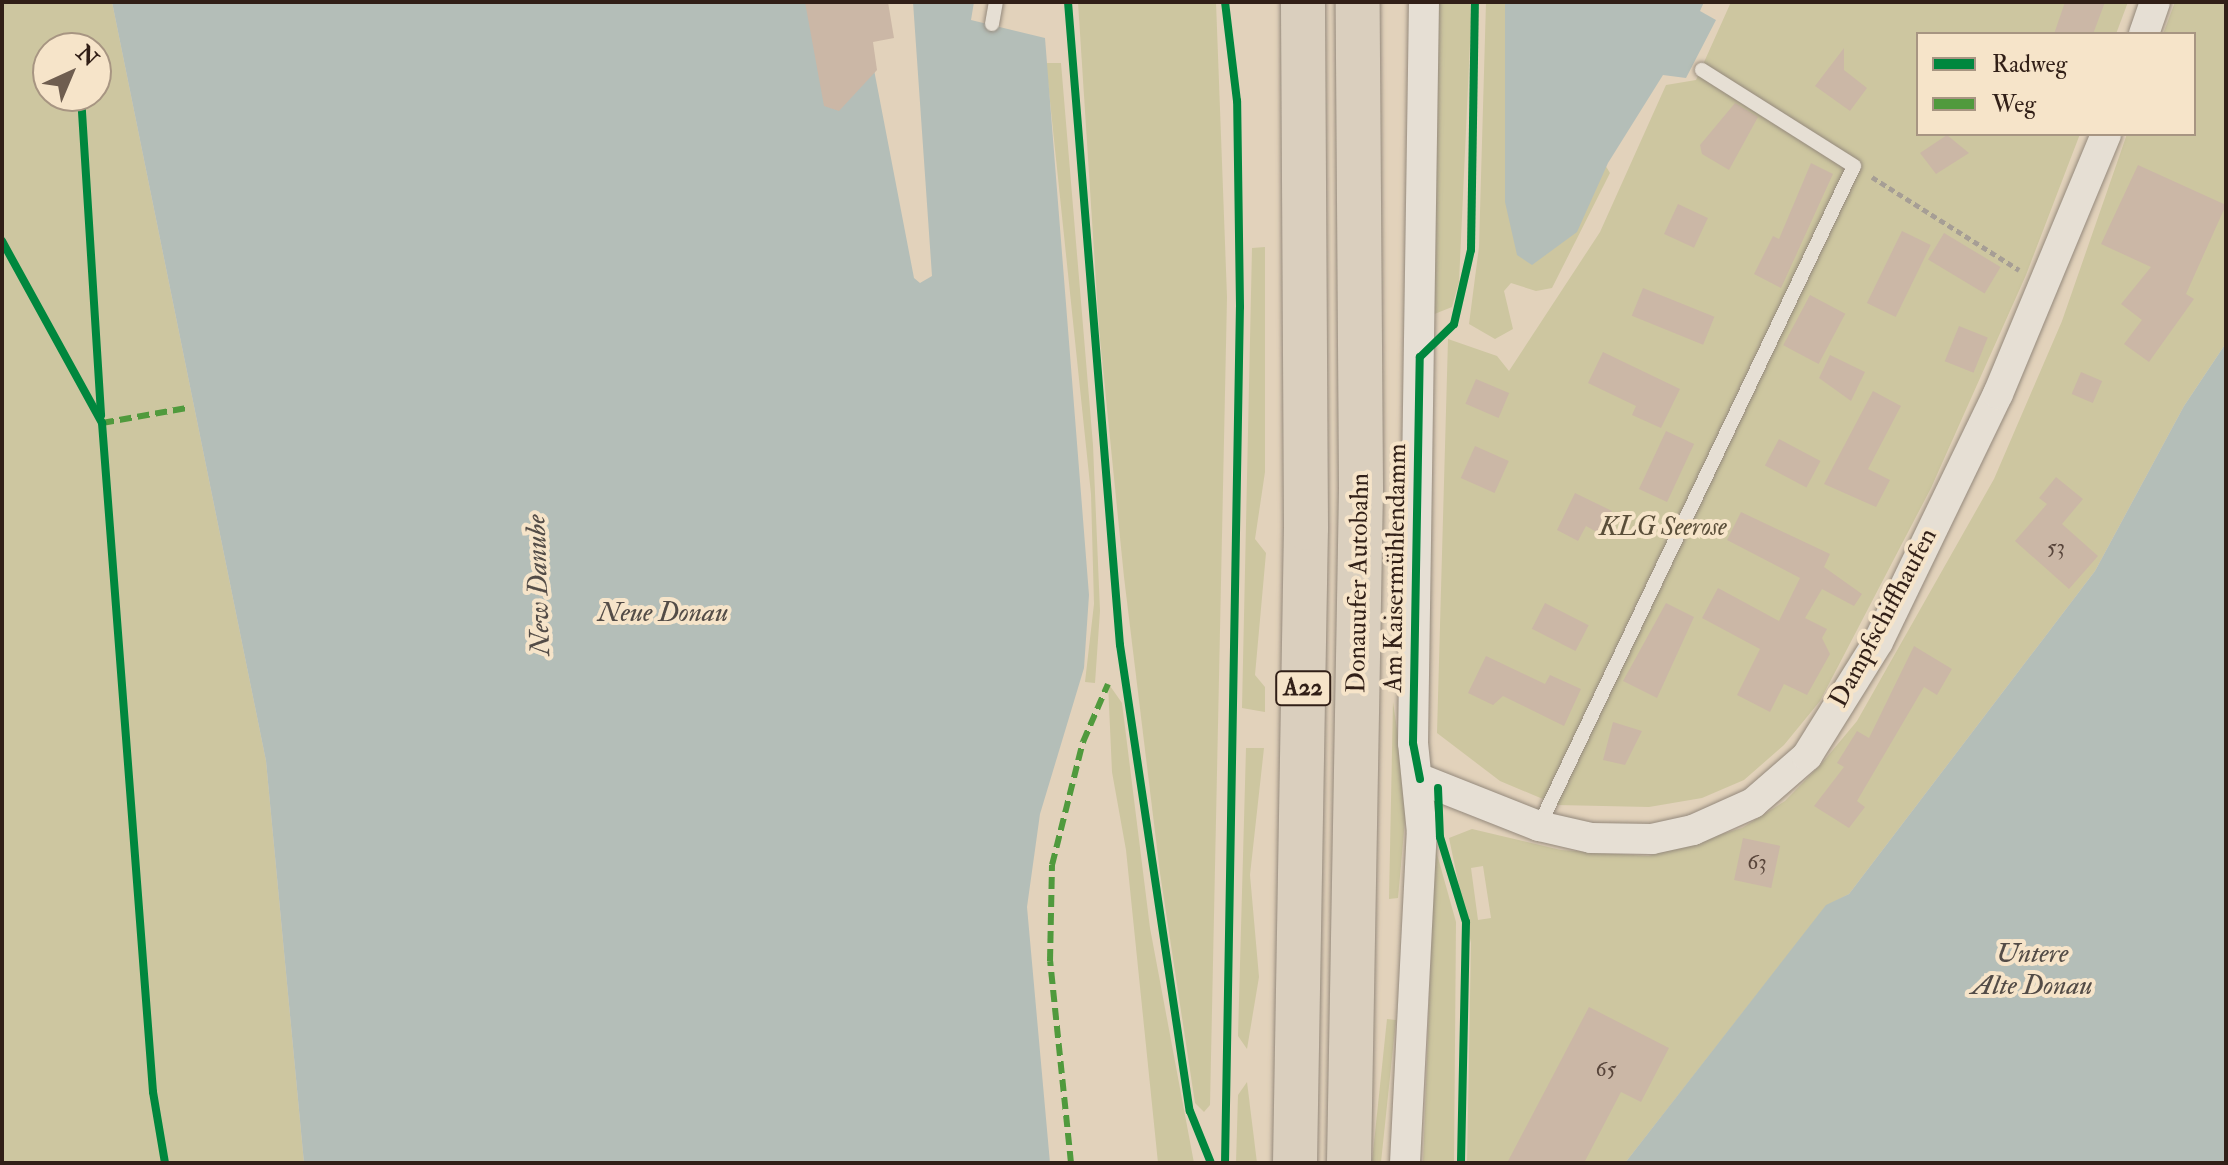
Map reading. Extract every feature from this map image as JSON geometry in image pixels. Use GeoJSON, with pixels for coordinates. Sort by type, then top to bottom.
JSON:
{"type":"FeatureCollection","features":[{"type":"Feature","properties":{"kind":"highway","name":"Donauufer Autobahn"},"geometry":{"type":"LineString","coordinates":[[1295,1163],[1306,512],[1303,2]]}},
{"type":"Feature","properties":{"kind":"highway","name":"Donauufer Autobahn"},"geometry":{"type":"LineString","coordinates":[[1349,1163],[1361,473],[1358,2]]}},
{"type":"Feature","properties":{"kind":"street","name":"Am Kaisermühlendamm"},"geometry":{"type":"LineString","coordinates":[[1405,1163],[1420,779],[1413,743],[1424,2]]}},
{"type":"Feature","properties":{"kind":"street"},"geometry":{"type":"LineString","coordinates":[[2145,32],[2155,2]]}},
{"type":"Feature","properties":{"kind":"street","name":"Dampfschiffhaufen"},"geometry":{"type":"LineString","coordinates":[[1420,779],[1539,826],[1591,838],[1652,839],[1693,830],[1753,803],[1807,756],[1878,642],[2045,287],[2105,136]]}},
{"type":"Feature","properties":{"kind":"lane"},"geometry":{"type":"LineString","coordinates":[[992,24],[996,2]]}},
{"type":"Feature","properties":{"kind":"lane"},"geometry":{"type":"LineString","coordinates":[[1539,826],[1854,166],[1702,70]]}},
{"type":"Feature","properties":{"kind":"path"},"geometry":{"type":"LineString","coordinates":[[1854,166],[2045,287]]}},
{"type":"Feature","properties":{"kind":"green space"},"geometry":{"type":"Polygon","coordinates":[[[2,2],[112,2],[266,761],[304,1163],[2,1163],[2,2]]]}},
{"type":"Feature","properties":{"kind":"green space"},"geometry":{"type":"Polygon","coordinates":[[[1078,2],[1216,2],[1227,297],[1210,1105],[1204,1112],[1195,1103],[1160,873],[1124,577],[1099,329],[1078,2]]]}},
{"type":"Feature","properties":{"kind":"green space"},"geometry":{"type":"Polygon","coordinates":[[[1439,2],[1470,2],[1471,21],[1459,282],[1452,307],[1432,315],[1439,2]]]}},
{"type":"Feature","properties":{"kind":"green space"},"geometry":{"type":"Polygon","coordinates":[[[1486,2],[1505,2],[1610,173],[1552,288],[1536,291],[1511,283],[1504,291],[1513,329],[1495,339],[1469,324],[1479,247],[1486,2]]]}},
{"type":"Feature","properties":{"kind":"green space","name":"KLG Seerose"},"geometry":{"type":"Polygon","coordinates":[[[1731,2],[2128,2],[2117,32],[1916,32],[1916,136],[2079,136],[2026,275],[1931,488],[1820,701],[1784,745],[1744,780],[1702,798],[1649,807],[1557,805],[1500,781],[1437,733],[1448,339],[1497,356],[1509,371],[1600,232],[1666,85],[1696,80],[1731,2]]]}},
{"type":"Feature","properties":{"kind":"green space"},"geometry":{"type":"Polygon","coordinates":[[[2175,2],[2226,2],[2226,343],[2184,406],[2095,571],[1849,894],[1826,906],[1625,1163],[1467,1163],[1471,943],[1449,838],[1472,829],[1561,850],[1648,856],[1742,828],[1785,801],[1857,721],[1994,479],[2062,321],[2126,136],[2196,136],[2196,32],[2164,32],[2175,2]],[[1483,866],[1471,868],[1478,920],[1491,918],[1483,866]]]}},
{"type":"Feature","properties":{"kind":"green space"},"geometry":{"type":"Polygon","coordinates":[[[1046,63],[1061,63],[1093,445],[1100,611],[1095,683],[1085,682],[1094,604],[1091,494],[1046,63]]]}},
{"type":"Feature","properties":{"kind":"green space"},"geometry":{"type":"Polygon","coordinates":[[[1265,247],[1265,472],[1255,539],[1266,553],[1255,675],[1265,687],[1265,712],[1242,708],[1252,248],[1265,247]]]}},
{"type":"Feature","properties":{"kind":"green space"},"geometry":{"type":"Polygon","coordinates":[[[1108,683],[1122,703],[1150,928],[1194,1163],[1158,1163],[1126,850],[1112,772],[1108,683]]]}},
{"type":"Feature","properties":{"kind":"green space"},"geometry":{"type":"Polygon","coordinates":[[[1393,702],[1407,798],[1398,898],[1389,899],[1393,702]]]}},
{"type":"Feature","properties":{"kind":"green space"},"geometry":{"type":"Polygon","coordinates":[[[1246,748],[1264,748],[1250,875],[1259,977],[1247,1049],[1238,1036],[1246,748]]]}},
{"type":"Feature","properties":{"kind":"green space"},"geometry":{"type":"Polygon","coordinates":[[[1435,847],[1456,922],[1454,1163],[1423,1163],[1435,847]]]}},
{"type":"Feature","properties":{"kind":"green space"},"geometry":{"type":"Polygon","coordinates":[[[1387,1019],[1396,1020],[1381,1163],[1372,1162],[1387,1019]]]}},
{"type":"Feature","properties":{"kind":"green space"},"geometry":{"type":"Polygon","coordinates":[[[1247,1082],[1257,1163],[1236,1163],[1238,1095],[1247,1082]]]}},
{"type":"Feature","properties":{"kind":"water","name":"Neue Donau"},"geometry":{"type":"Polygon","coordinates":[[[112,2],[861,2],[914,278],[920,283],[932,276],[913,2],[974,2],[971,20],[1045,38],[1089,595],[1084,668],[1040,814],[1027,907],[1050,1163],[304,1163],[266,761],[112,2]]]}},
{"type":"Feature","properties":{"kind":"water"},"geometry":{"type":"Polygon","coordinates":[[[1505,2],[1704,2],[1700,11],[1716,20],[1686,78],[1663,75],[1608,163],[1577,232],[1532,265],[1517,255],[1505,202],[1505,2]]]}},
{"type":"Feature","properties":{"kind":"water","name":"Untere Alte Donau"},"geometry":{"type":"Polygon","coordinates":[[[2226,343],[2226,1163],[1625,1163],[1826,905],[1849,894],[2095,571],[2184,406],[2226,343]]]}},
{"type":"Feature","properties":{"kind":"building"},"geometry":{"type":"Polygon","coordinates":[[[805,2],[888,2],[894,38],[873,42],[877,70],[839,111],[824,106],[805,2]]]}},
{"type":"Feature","properties":{"kind":"building"},"geometry":{"type":"Polygon","coordinates":[[[2065,2],[2105,2],[2094,32],[2055,32],[2065,2]]]}},
{"type":"Feature","properties":{"kind":"building"},"geometry":{"type":"Polygon","coordinates":[[[1844,48],[1844,70],[1867,88],[1850,111],[1815,86],[1844,48]]]}},
{"type":"Feature","properties":{"kind":"building"},"geometry":{"type":"Polygon","coordinates":[[[1735,103],[1758,117],[1729,170],[1702,154],[1700,145],[1735,103]]]}},
{"type":"Feature","properties":{"kind":"building"},"geometry":{"type":"Polygon","coordinates":[[[1948,136],[1969,153],[1936,174],[1920,153],[1948,136]]]}},
{"type":"Feature","properties":{"kind":"building"},"geometry":{"type":"Polygon","coordinates":[[[1811,163],[1833,174],[1781,288],[1754,274],[1773,236],[1779,239],[1811,163]]]}},
{"type":"Feature","properties":{"kind":"building"},"geometry":{"type":"Polygon","coordinates":[[[2138,165],[2226,205],[2186,294],[2194,299],[2149,362],[2124,344],[2142,320],[2121,304],[2151,267],[2101,244],[2138,165]]]}},
{"type":"Feature","properties":{"kind":"building"},"geometry":{"type":"Polygon","coordinates":[[[1678,204],[1708,218],[1694,248],[1664,234],[1678,204]]]}},
{"type":"Feature","properties":{"kind":"building"},"geometry":{"type":"Polygon","coordinates":[[[1902,231],[1931,245],[1896,317],[1867,303],[1902,231]]]}},
{"type":"Feature","properties":{"kind":"building"},"geometry":{"type":"Polygon","coordinates":[[[1944,233],[2001,267],[1985,294],[1928,260],[1944,233]]]}},
{"type":"Feature","properties":{"kind":"building"},"geometry":{"type":"Polygon","coordinates":[[[1643,288],[1714,317],[1703,345],[1632,316],[1643,288]]]}},
{"type":"Feature","properties":{"kind":"building"},"geometry":{"type":"Polygon","coordinates":[[[1810,295],[1845,314],[1819,364],[1783,345],[1810,295]]]}},
{"type":"Feature","properties":{"kind":"building"},"geometry":{"type":"Polygon","coordinates":[[[1959,326],[1988,338],[1974,373],[1945,361],[1959,326]]]}},
{"type":"Feature","properties":{"kind":"building"},"geometry":{"type":"Polygon","coordinates":[[[1603,352],[1680,389],[1661,428],[1632,415],[1636,406],[1588,383],[1603,352]]]}},
{"type":"Feature","properties":{"kind":"building"},"geometry":{"type":"Polygon","coordinates":[[[1830,355],[1865,372],[1851,401],[1819,378],[1830,355]]]}},
{"type":"Feature","properties":{"kind":"building"},"geometry":{"type":"Polygon","coordinates":[[[2081,372],[2102,381],[2093,403],[2072,394],[2081,372]]]}},
{"type":"Feature","properties":{"kind":"building"},"geometry":{"type":"Polygon","coordinates":[[[1476,379],[1509,393],[1499,418],[1465,404],[1476,379]]]}},
{"type":"Feature","properties":{"kind":"building"},"geometry":{"type":"Polygon","coordinates":[[[1873,391],[1901,406],[1868,469],[1890,480],[1876,507],[1824,484],[1873,391]]]}},
{"type":"Feature","properties":{"kind":"building"},"geometry":{"type":"Polygon","coordinates":[[[1666,431],[1694,444],[1667,502],[1639,489],[1666,431]]]}},
{"type":"Feature","properties":{"kind":"building"},"geometry":{"type":"Polygon","coordinates":[[[1779,439],[1820,461],[1806,488],[1765,465],[1779,439]]]}},
{"type":"Feature","properties":{"kind":"building"},"geometry":{"type":"Polygon","coordinates":[[[1475,446],[1509,461],[1495,493],[1461,478],[1475,446]]]}},
{"type":"Feature","properties":{"kind":"building"},"geometry":{"type":"Polygon","coordinates":[[[2056,477],[2083,499],[2062,524],[2098,556],[2069,589],[2015,541],[2047,504],[2039,498],[2056,477]]]}},
{"type":"Feature","properties":{"kind":"building"},"geometry":{"type":"Polygon","coordinates":[[[1575,493],[1612,511],[1600,534],[1586,526],[1578,541],[1557,530],[1575,493]]]}},
{"type":"Feature","properties":{"kind":"building"},"geometry":{"type":"Polygon","coordinates":[[[1741,512],[1830,554],[1824,567],[1862,594],[1854,606],[1822,589],[1805,618],[1827,629],[1822,638],[1830,654],[1807,695],[1784,684],[1770,712],[1737,695],[1760,649],[1702,618],[1718,588],[1779,621],[1800,578],[1727,540],[1741,512]]]}},
{"type":"Feature","properties":{"kind":"building"},"geometry":{"type":"Polygon","coordinates":[[[1545,603],[1589,625],[1575,651],[1532,629],[1545,603]]]}},
{"type":"Feature","properties":{"kind":"building"},"geometry":{"type":"Polygon","coordinates":[[[1666,603],[1694,617],[1657,698],[1623,681],[1666,603]]]}},
{"type":"Feature","properties":{"kind":"building"},"geometry":{"type":"Polygon","coordinates":[[[1914,646],[1952,669],[1937,695],[1924,687],[1857,801],[1865,807],[1849,828],[1814,806],[1844,767],[1837,763],[1857,731],[1869,738],[1914,646]]]}},
{"type":"Feature","properties":{"kind":"building"},"geometry":{"type":"Polygon","coordinates":[[[1486,656],[1545,684],[1550,675],[1581,689],[1564,726],[1503,696],[1493,705],[1468,693],[1486,656]]]}},
{"type":"Feature","properties":{"kind":"building"},"geometry":{"type":"Polygon","coordinates":[[[1613,722],[1642,731],[1625,765],[1603,760],[1613,722]]]}},
{"type":"Feature","properties":{"kind":"building"},"geometry":{"type":"Polygon","coordinates":[[[1743,838],[1780,846],[1771,888],[1734,880],[1743,838]]]}},
{"type":"Feature","properties":{"kind":"building"},"geometry":{"type":"Polygon","coordinates":[[[1589,1007],[1669,1048],[1641,1102],[1621,1092],[1584,1163],[1507,1163],[1589,1007]]]}},
{"type":"Feature","properties":{"kind":"marked path"},"geometry":{"type":"LineString","coordinates":[[102,423],[187,408]]}},
{"type":"Feature","properties":{"kind":"marked path"},"geometry":{"type":"LineString","coordinates":[[1071,1163],[1050,961],[1052,865],[1083,742],[1108,684]]}},
{"type":"Feature","properties":{"kind":"cycle path"},"geometry":{"type":"LineString","coordinates":[[1068,2],[1120,645],[1190,1111],[1211,1163]]}},
{"type":"Feature","properties":{"kind":"cycle path"},"geometry":{"type":"LineString","coordinates":[[1225,2],[1237,101],[1240,307],[1225,1163]]}},
{"type":"Feature","properties":{"kind":"cycle path"},"geometry":{"type":"LineString","coordinates":[[1420,779],[1413,743],[1420,357],[1454,324],[1471,250],[1475,2]]}},
{"type":"Feature","properties":{"kind":"cycle path"},"geometry":{"type":"LineString","coordinates":[[82,112],[101,415]]}},
{"type":"Feature","properties":{"kind":"cycle path"},"geometry":{"type":"LineString","coordinates":[[2,241],[102,423],[153,1092],[165,1163]]}},
{"type":"Feature","properties":{"kind":"cycle path"},"geometry":{"type":"LineString","coordinates":[[1438,788],[1440,837],[1466,922],[1461,1163]]}},
{"type":"Feature","properties":{"kind":"water label","name":"New Danube"},"geometry":{"type":"Point","coordinates":[539,585]}}]}
